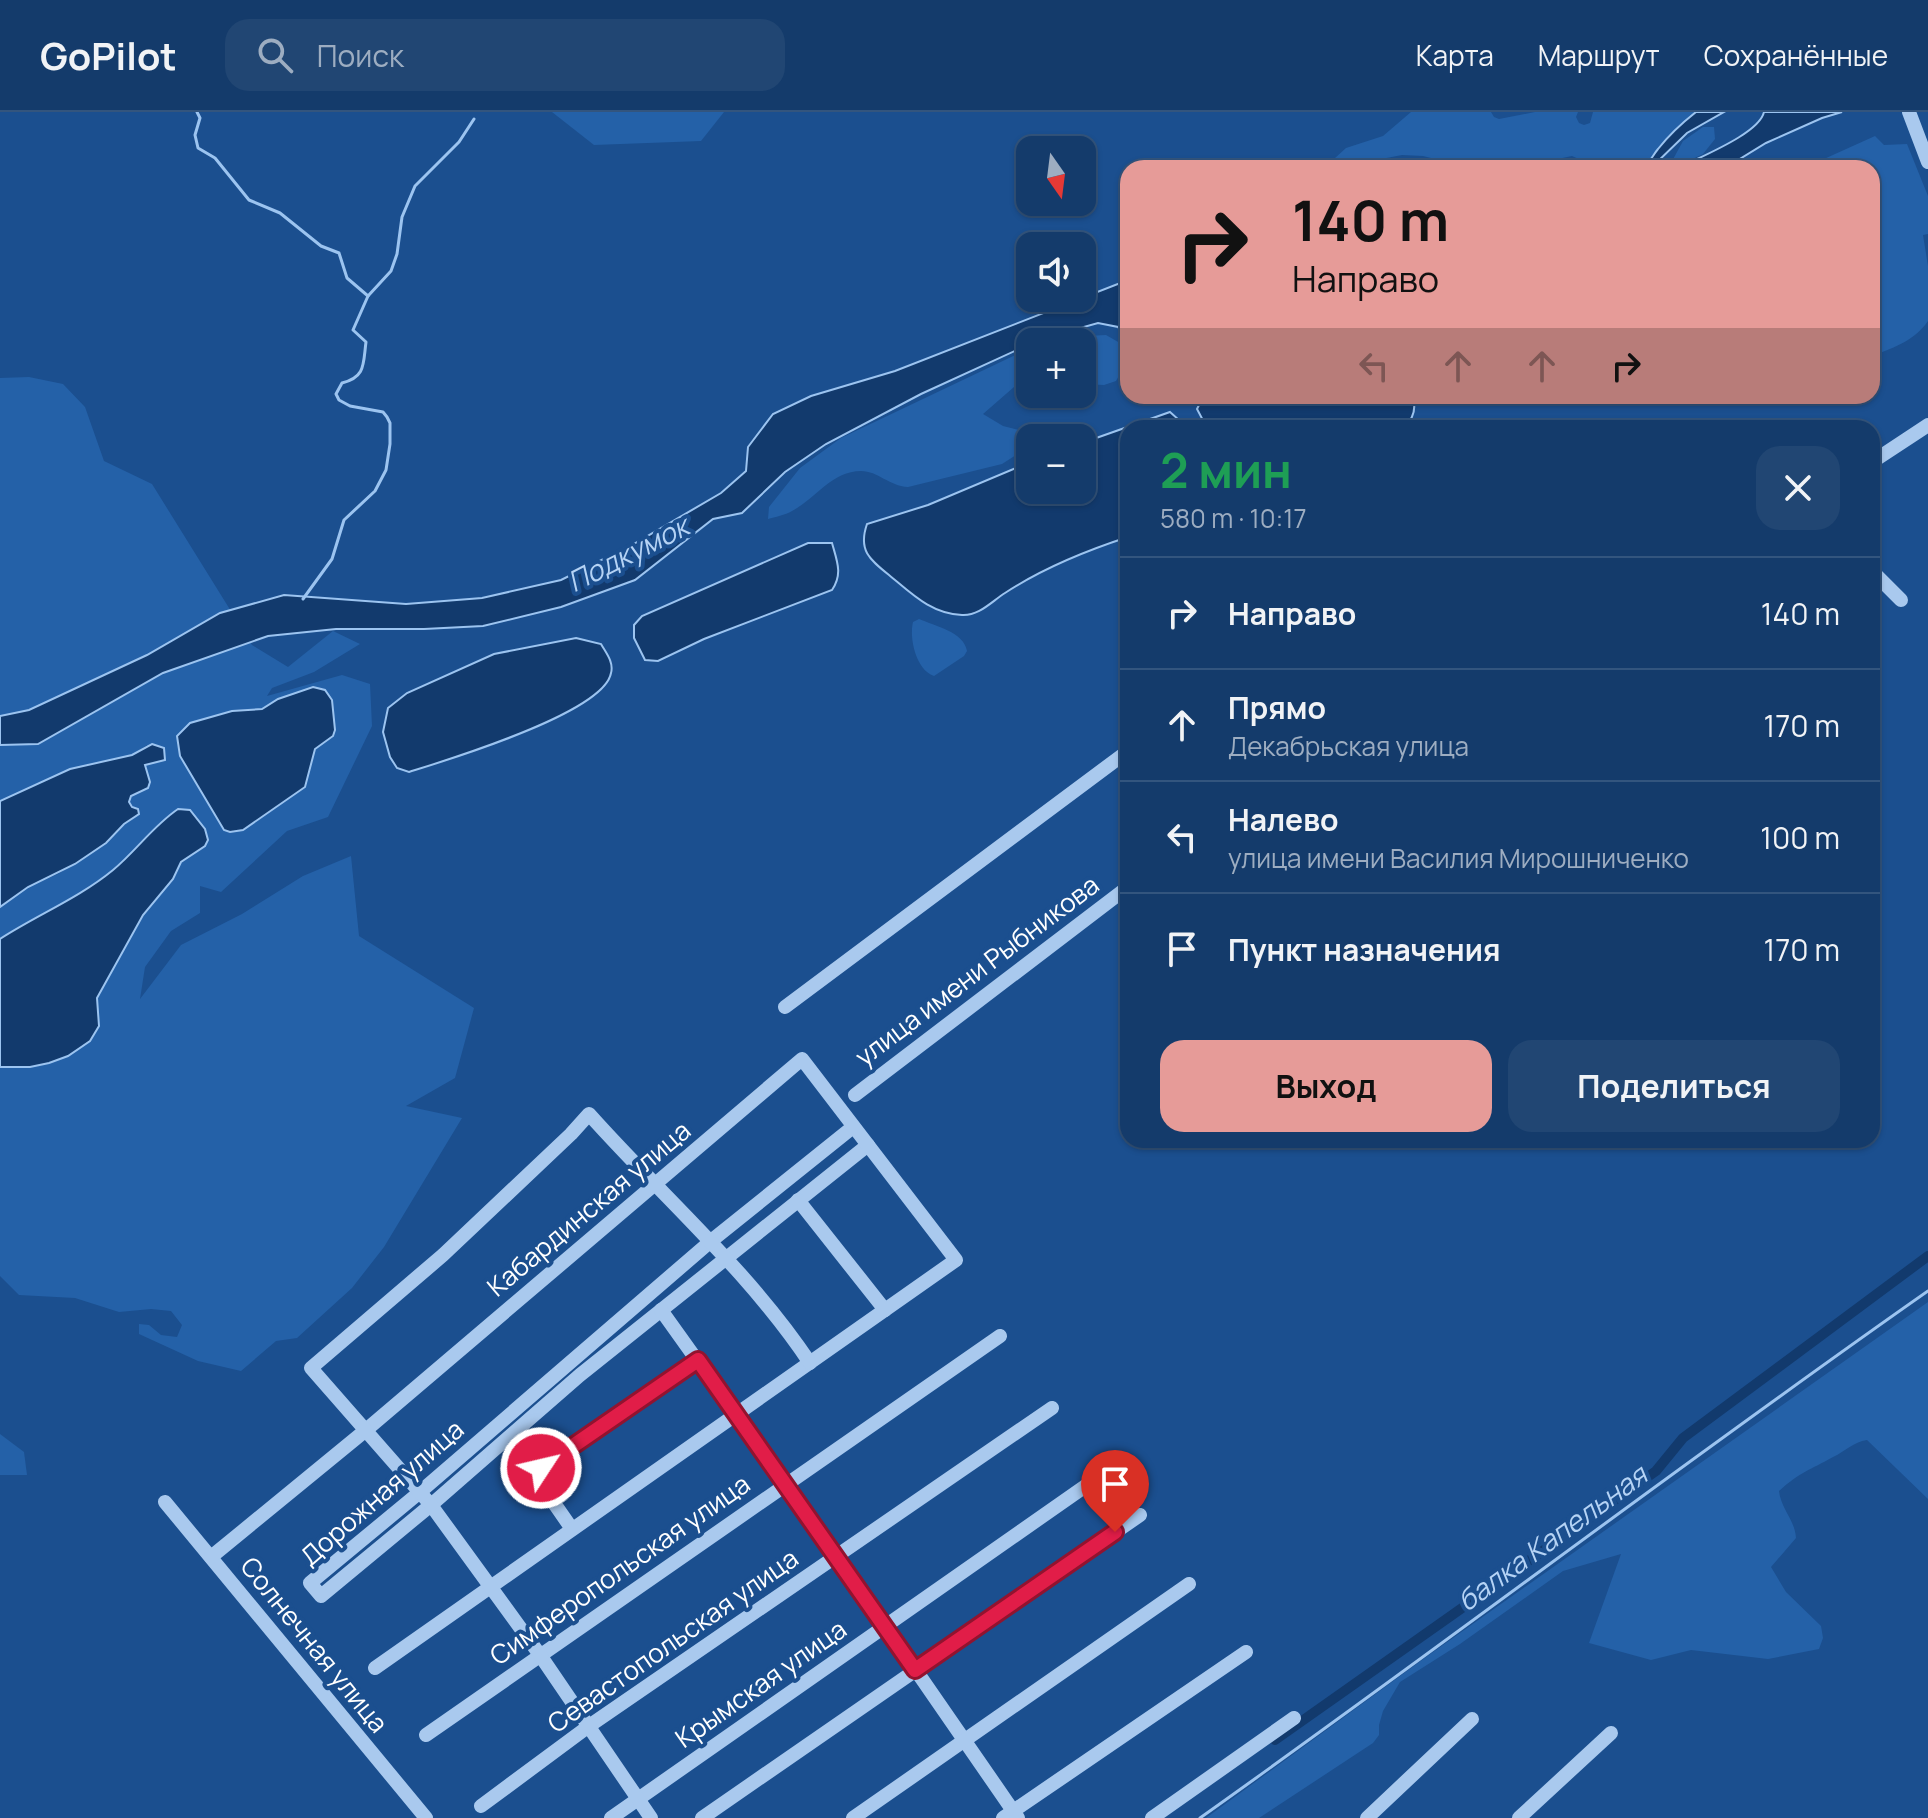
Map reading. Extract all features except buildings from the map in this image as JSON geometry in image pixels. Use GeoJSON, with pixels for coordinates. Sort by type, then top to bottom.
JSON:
{"type":"FeatureCollection","features":[{"type":"Feature","properties":{"kind":"street"},"geometry":{"type":"LineString","coordinates":[[1909,112],[1928,162]]}},
{"type":"Feature","properties":{"kind":"street"},"geometry":{"type":"LineString","coordinates":[[1880,457],[1928,425]]}},
{"type":"Feature","properties":{"kind":"street"},"geometry":{"type":"LineString","coordinates":[[1880,579],[1901,600]]}},
{"type":"Feature","properties":{"kind":"street"},"geometry":{"type":"LineString","coordinates":[[785,1007],[1120,756]]}},
{"type":"Feature","properties":{"kind":"street","name":"улица имени Рыбникова"},"geometry":{"type":"LineString","coordinates":[[855,1095],[1120,893]]}},
{"type":"Feature","properties":{"kind":"street","name":"Кабардинская улица"},"geometry":{"type":"LineString","coordinates":[[211,1557],[366,1430],[802,1059],[956,1260],[885,1310]]}},
{"type":"Feature","properties":{"kind":"street"},"geometry":{"type":"LineString","coordinates":[[651,1818],[540,1655],[431,1505],[311,1368],[443,1255],[589,1114],[727,1258],[786,1327],[810,1363]]}},
{"type":"Feature","properties":{"kind":"street","name":"Дорожная улица"},"geometry":{"type":"LineString","coordinates":[[853,1127],[711,1241],[310,1583],[321,1596],[580,1375],[868,1145]]}},
{"type":"Feature","properties":{"kind":"street"},"geometry":{"type":"LineString","coordinates":[[375,1668],[885,1310],[798,1200]]}},
{"type":"Feature","properties":{"kind":"street"},"geometry":{"type":"LineString","coordinates":[[661,1310],[837,1556],[1011,1816],[1246,1652]]}},
{"type":"Feature","properties":{"kind":"street","name":"Симферопольская улица"},"geometry":{"type":"LineString","coordinates":[[426,1735],[1000,1336]]}},
{"type":"Feature","properties":{"kind":"street"},"geometry":{"type":"LineString","coordinates":[[572,1529],[537,1474],[698,1360]]}},
{"type":"Feature","properties":{"kind":"street","name":"Севастопольская улица"},"geometry":{"type":"LineString","coordinates":[[481,1806],[589,1726],[1052,1408]]}},
{"type":"Feature","properties":{"kind":"street","name":"Крымская улица"},"geometry":{"type":"LineString","coordinates":[[611,1818],[1107,1471]]}},
{"type":"Feature","properties":{"kind":"street","name":"Солнечная улица"},"geometry":{"type":"LineString","coordinates":[[165,1502],[426,1818]]}},
{"type":"Feature","properties":{"kind":"street"},"geometry":{"type":"LineString","coordinates":[[702,1818],[1140,1515]]}},
{"type":"Feature","properties":{"kind":"street"},"geometry":{"type":"LineString","coordinates":[[853,1818],[1189,1584]]}},
{"type":"Feature","properties":{"kind":"street"},"geometry":{"type":"LineString","coordinates":[[1152,1818],[1294,1718]]}},
{"type":"Feature","properties":{"kind":"street"},"geometry":{"type":"LineString","coordinates":[[1369,1817],[1472,1719]]}},
{"type":"Feature","properties":{"kind":"street"},"geometry":{"type":"LineString","coordinates":[[1519,1818],[1611,1733]]}},
{"type":"Feature","properties":{"kind":"shaded area"},"geometry":{"type":"Polygon","coordinates":[[[552,112],[724,112],[701,141],[594,145],[552,112]]]}},
{"type":"Feature","properties":{"kind":"shaded area"},"geometry":{"type":"Polygon","coordinates":[[[1411,112],[1491,112],[1499,119],[1535,112],[1578,112],[1576,117],[1584,125],[1590,123],[1593,112],[1696,112],[1671,134],[1650,160],[1581,160],[1572,156],[1553,160],[1439,160],[1402,155],[1376,160],[1333,160],[1346,148],[1383,136],[1411,112]]]}},
{"type":"Feature","properties":{"kind":"shaded area"},"geometry":{"type":"Polygon","coordinates":[[[1703,127],[1714,127],[1715,139],[1703,154],[1691,160],[1673,160],[1683,141],[1703,127]]]}},
{"type":"Feature","properties":{"kind":"shaded area"},"geometry":{"type":"Polygon","coordinates":[[[1875,136],[1884,145],[1907,144],[1928,196],[1928,234],[1923,235],[1928,266],[1928,321],[1904,342],[1880,353],[1880,160],[1824,159],[1875,136]]]}},
{"type":"Feature","properties":{"kind":"shaded area"},"geometry":{"type":"Polygon","coordinates":[[[1106,335],[1120,343],[1120,374],[1116,381],[1096,385],[1096,336],[1106,335]]]}},
{"type":"Feature","properties":{"kind":"shaded area"},"geometry":{"type":"Polygon","coordinates":[[[1016,355],[1016,387],[983,414],[1003,426],[1016,429],[1016,455],[1002,464],[908,487],[867,472],[851,472],[832,480],[792,511],[768,519],[769,507],[800,468],[841,438],[1016,355]]]}},
{"type":"Feature","properties":{"kind":"shaded area"},"geometry":{"type":"Polygon","coordinates":[[[29,377],[63,384],[85,407],[104,461],[152,484],[252,645],[288,667],[333,631],[360,644],[314,672],[272,688],[267,696],[342,675],[370,684],[372,726],[328,817],[287,831],[221,892],[200,886],[200,913],[171,931],[145,967],[140,999],[181,945],[242,914],[303,876],[351,856],[359,936],[474,1008],[455,1078],[406,1106],[462,1118],[384,1247],[352,1288],[297,1338],[276,1341],[241,1371],[198,1361],[139,1334],[139,1324],[149,1325],[161,1335],[177,1337],[182,1325],[171,1311],[119,1312],[75,1298],[19,1295],[0,1276],[0,1067],[30,1067],[68,1056],[99,1026],[97,998],[143,914],[173,879],[181,862],[205,846],[178,809],[100,880],[0,939],[0,907],[28,887],[58,874],[106,843],[139,814],[129,802],[131,796],[150,782],[145,771],[147,745],[132,755],[70,769],[0,801],[0,378],[29,377]],[[313,687],[278,699],[262,709],[232,711],[190,723],[177,742],[180,756],[224,830],[267,814],[305,787],[315,749],[333,736],[333,706],[321,690],[313,687]]]}},
{"type":"Feature","properties":{"kind":"shaded area"},"geometry":{"type":"Polygon","coordinates":[[[919,619],[955,634],[965,644],[967,651],[934,676],[923,667],[915,653],[912,629],[913,622],[919,619]]]}},
{"type":"Feature","properties":{"kind":"shaded area"},"geometry":{"type":"Polygon","coordinates":[[[1928,1302],[1928,1499],[1867,1440],[1805,1472],[1779,1491],[1796,1538],[1771,1567],[1786,1592],[1821,1626],[1823,1638],[1819,1649],[1768,1659],[1691,1650],[1651,1660],[1589,1643],[1621,1554],[1563,1571],[1400,1682],[1383,1711],[1379,1735],[1373,1743],[1259,1818],[1206,1818],[1426,1657],[1928,1302]]]}},
{"type":"Feature","properties":{"kind":"shaded area"},"geometry":{"type":"Polygon","coordinates":[[[0,1434],[24,1452],[27,1475],[0,1475],[0,1434]]]}},
{"type":"Feature","properties":{"kind":"water"},"geometry":{"type":"Polygon","coordinates":[[[1696,112],[1724,112],[1687,133],[1659,160],[1650,160],[1671,134],[1696,112]]]}},
{"type":"Feature","properties":{"kind":"water"},"geometry":{"type":"Polygon","coordinates":[[[1764,112],[1842,112],[1766,143],[1738,160],[1695,160],[1740,136],[1760,120],[1764,112]]]}},
{"type":"Feature","properties":{"kind":"water","name":"Подкумок"},"geometry":{"type":"Polygon","coordinates":[[[1120,283],[1120,330],[1098,323],[1080,328],[1016,328],[1016,350],[921,394],[826,444],[785,472],[742,513],[713,519],[635,580],[561,607],[483,626],[336,629],[268,636],[163,673],[38,744],[0,745],[0,716],[29,710],[147,655],[220,613],[284,595],[406,604],[482,598],[561,580],[632,545],[721,493],[746,471],[748,447],[773,414],[811,396],[895,371],[1046,312],[1096,312],[1096,292],[1120,283]]]}},
{"type":"Feature","properties":{"kind":"water"},"geometry":{"type":"Polygon","coordinates":[[[1200,404],[1413,404],[1414,409],[1410,420],[1203,420],[1197,409],[1200,404]]]}},
{"type":"Feature","properties":{"kind":"water"},"geometry":{"type":"Polygon","coordinates":[[[1170,412],[1179,420],[1147,420],[1170,412]]]}},
{"type":"Feature","properties":{"kind":"water"},"geometry":{"type":"Polygon","coordinates":[[[1120,430],[1120,540],[1049,568],[979,611],[962,615],[931,607],[882,569],[867,553],[864,541],[867,524],[928,505],[1016,468],[1016,504],[1096,504],[1096,438],[1120,430]]]}},
{"type":"Feature","properties":{"kind":"water"},"geometry":{"type":"Polygon","coordinates":[[[808,543],[832,543],[838,573],[832,590],[704,639],[658,661],[645,660],[634,638],[634,625],[642,616],[808,543]]]}},
{"type":"Feature","properties":{"kind":"water"},"geometry":{"type":"Polygon","coordinates":[[[576,638],[601,644],[611,665],[611,673],[602,688],[582,704],[488,746],[409,772],[397,768],[390,757],[383,732],[388,708],[407,693],[494,654],[576,638]]]}},
{"type":"Feature","properties":{"kind":"water"},"geometry":{"type":"Polygon","coordinates":[[[313,687],[325,690],[332,700],[335,730],[333,736],[315,749],[305,787],[243,830],[224,830],[180,756],[177,736],[190,723],[232,711],[262,709],[278,699],[313,687]]]}},
{"type":"Feature","properties":{"kind":"water"},"geometry":{"type":"Polygon","coordinates":[[[152,744],[164,748],[165,760],[145,765],[150,782],[148,788],[131,796],[129,802],[138,809],[139,814],[106,843],[75,864],[28,887],[0,907],[0,801],[70,769],[132,755],[152,744]]]}},
{"type":"Feature","properties":{"kind":"water"},"geometry":{"type":"Polygon","coordinates":[[[178,809],[190,810],[205,829],[208,840],[205,846],[181,862],[173,879],[143,915],[97,998],[99,1026],[90,1041],[68,1056],[49,1063],[30,1067],[0,1067],[0,939],[100,880],[178,809]]]}},
{"type":"Feature","properties":{"kind":"waterway"},"geometry":{"type":"LineString","coordinates":[[197,112],[200,118],[195,135],[198,148],[215,158],[249,200],[280,213],[321,246],[339,253],[347,278],[368,296]]}},
{"type":"Feature","properties":{"kind":"waterway"},"geometry":{"type":"LineString","coordinates":[[303,599],[332,559],[344,520],[375,491],[386,470],[390,444],[387,417],[383,412],[350,406],[339,400],[336,394],[342,383],[359,373],[363,363],[366,342],[353,330],[368,296],[391,271],[397,254],[402,217],[415,186],[459,142],[474,119]]}},
{"type":"Feature","properties":{"kind":"waterway"},"geometry":{"type":"LineString","coordinates":[[1275,1740],[1656,1471],[1683,1438],[1928,1256]]}},
{"type":"Feature","properties":{"kind":"waterway","name":"балка Капельная"},"geometry":{"type":"LineString","coordinates":[[1200,1818],[1928,1291]]}},
{"type":"Feature","properties":{"kind":"route"},"geometry":{"type":"LineString","coordinates":[[541,1468],[698,1360],[915,1670],[1115,1532]]}}]}
